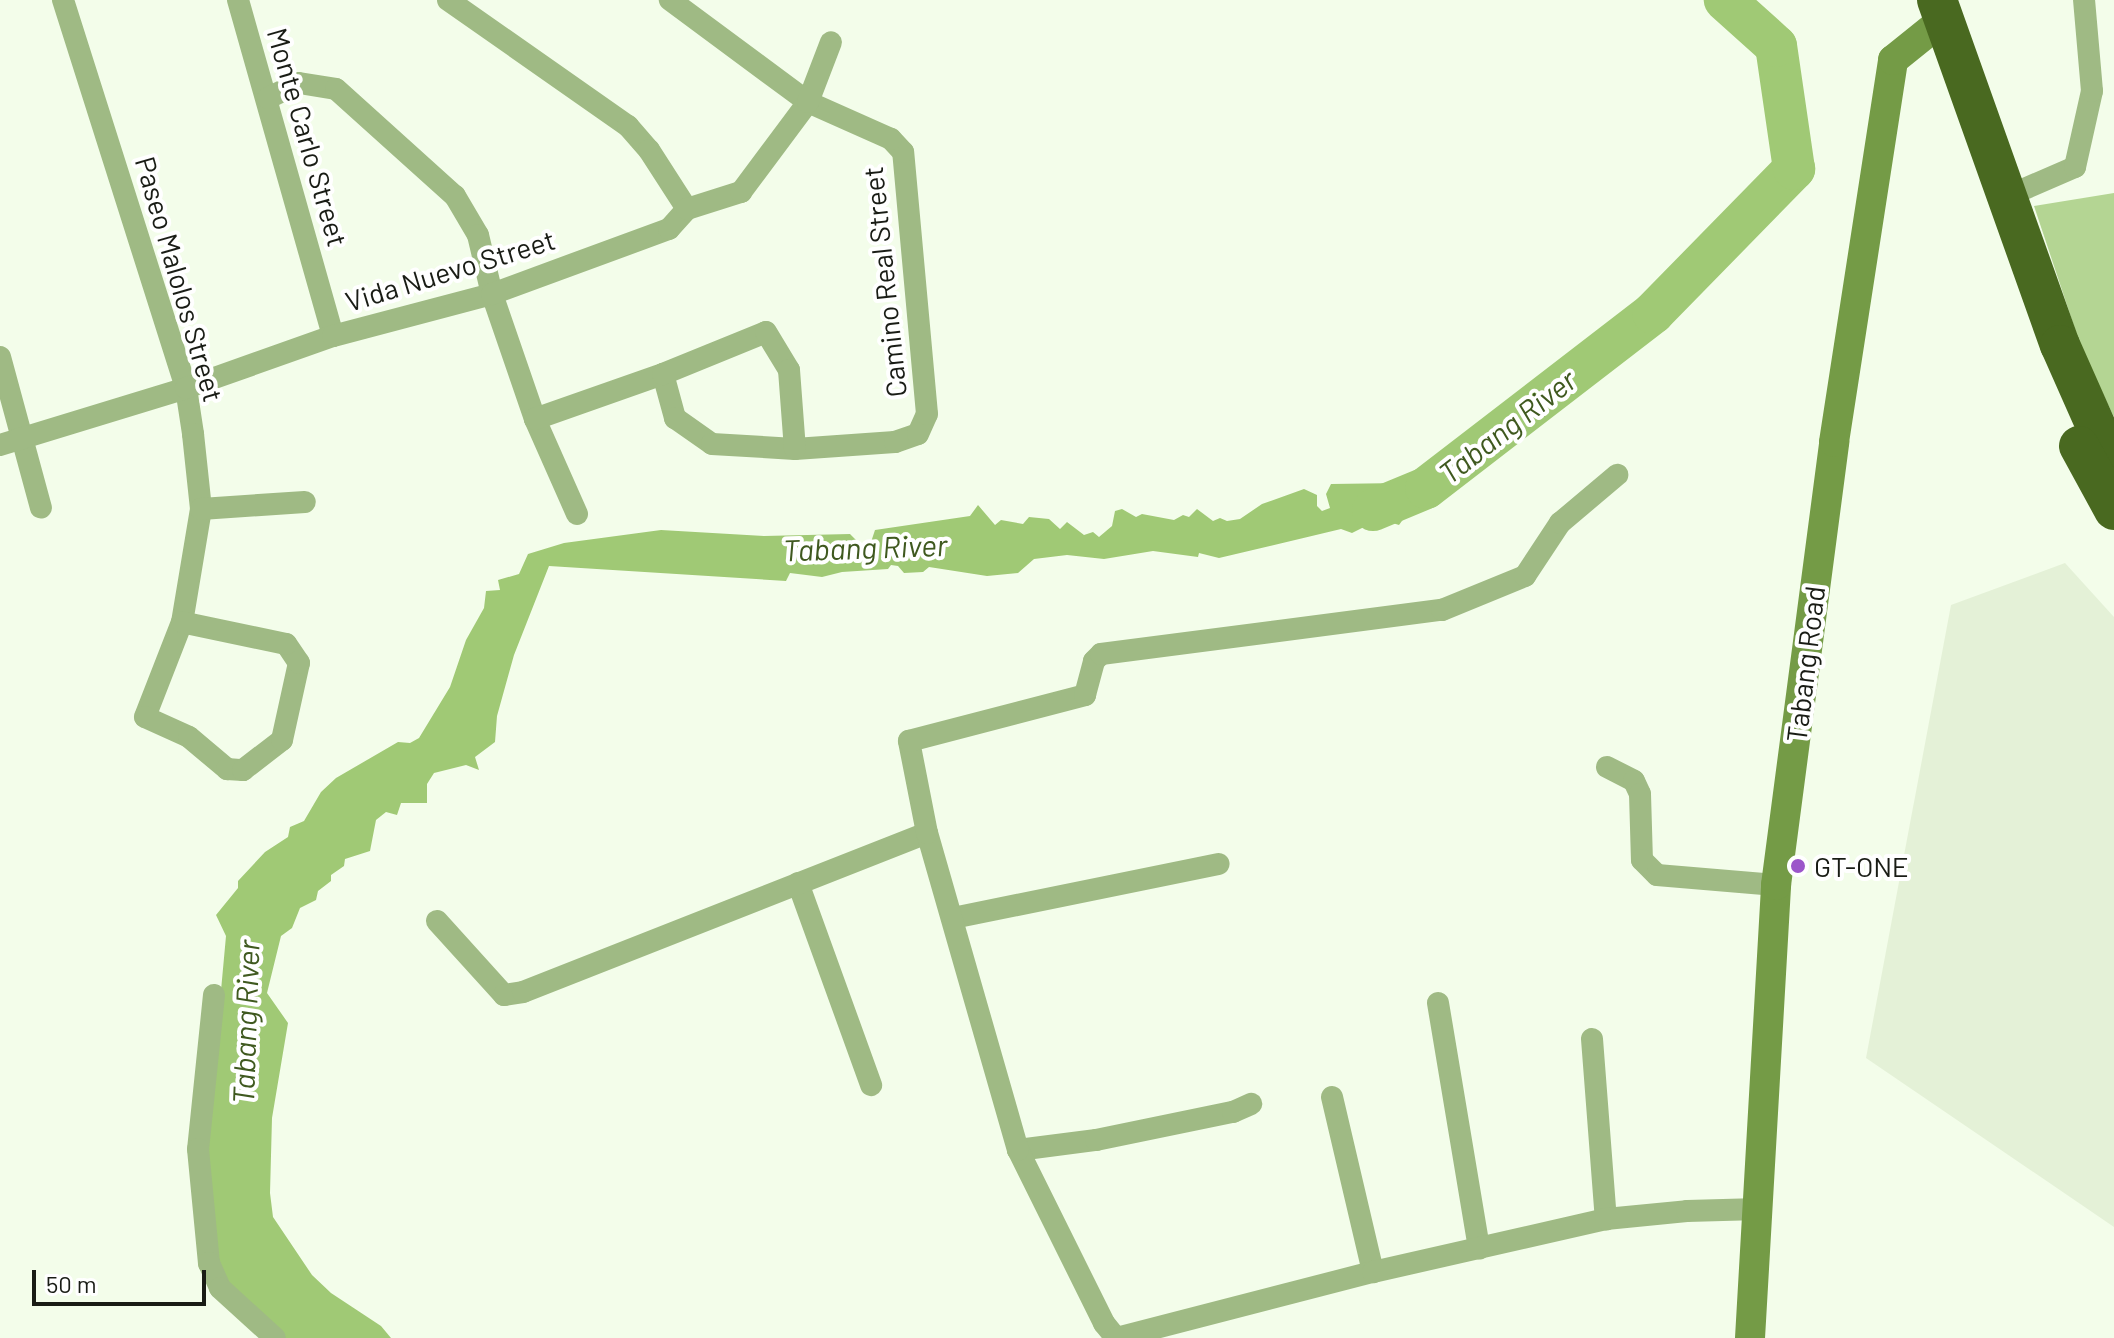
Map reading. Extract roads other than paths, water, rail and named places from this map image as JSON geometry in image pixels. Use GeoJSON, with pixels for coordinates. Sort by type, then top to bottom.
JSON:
{"type":"FeatureCollection","features":[{"type":"Feature","properties":{"kind":"highway"},"geometry":{"type":"LineString","coordinates":[[1941,10],[2074,381],[2114,467]]}},
{"type":"Feature","properties":{"kind":"highway"},"geometry":{"type":"LineString","coordinates":[[2035,270],[2037,351],[2085,460],[2114,510]]}},
{"type":"Feature","properties":{"kind":"main road","name":"Tabang Road"},"geometry":{"type":"LineString","coordinates":[[1750,1338],[1759,1209],[1767,984],[1776,885],[1834,442],[1893,60],[1941,10]]}},
{"type":"Feature","properties":{"kind":"street","name":"Paseo Malolos Street"},"geometry":{"type":"LineString","coordinates":[[63,0],[186,388],[201,509],[182,622],[145,717],[189,737],[227,769],[243,770],[282,740],[299,663],[286,644],[182,622]]}},
{"type":"Feature","properties":{"kind":"street","name":"Monte Carlo Street"},"geometry":{"type":"LineString","coordinates":[[238,0],[333,336]]}},
{"type":"Feature","properties":{"kind":"street"},"geometry":{"type":"LineString","coordinates":[[448,0],[628,126],[649,150],[687,209]]}},
{"type":"Feature","properties":{"kind":"street","name":"Camino Real Street"},"geometry":{"type":"LineString","coordinates":[[663,374],[675,418],[712,444],[795,449],[895,442],[918,434],[927,414],[903,152],[891,139],[808,102],[670,0]]}},
{"type":"Feature","properties":{"kind":"street"},"geometry":{"type":"LineString","coordinates":[[2008,196],[2075,167],[2092,91],[2084,0]]}},
{"type":"Feature","properties":{"kind":"street","name":"Vida Nuevo Street"},"geometry":{"type":"LineString","coordinates":[[0,445],[186,388],[333,336],[492,294],[669,229],[687,209],[741,192],[808,102],[831,42]]}},
{"type":"Feature","properties":{"kind":"street"},"geometry":{"type":"LineString","coordinates":[[268,98],[299,83],[336,89],[455,196],[478,235],[492,294],[535,419],[577,514]]}},
{"type":"Feature","properties":{"kind":"street"},"geometry":{"type":"LineString","coordinates":[[535,419],[663,374],[766,332],[789,370],[795,449]]}},
{"type":"Feature","properties":{"kind":"street"},"geometry":{"type":"LineString","coordinates":[[0,357],[41,508]]}},
{"type":"Feature","properties":{"kind":"street"},"geometry":{"type":"LineString","coordinates":[[1617,475],[1560,523],[1525,576],[1442,610],[1101,654],[1094,661],[1085,695],[909,741],[927,833],[1018,1150],[1104,1323],[1116,1338],[1373,1272],[1606,1219],[1687,1211],[1759,1209]]}},
{"type":"Feature","properties":{"kind":"street"},"geometry":{"type":"LineString","coordinates":[[201,509],[305,502]]}},
{"type":"Feature","properties":{"kind":"street"},"geometry":{"type":"LineString","coordinates":[[1607,767],[1634,781],[1640,794],[1642,860],[1657,875],[1776,885]]}},
{"type":"Feature","properties":{"kind":"street"},"geometry":{"type":"LineString","coordinates":[[437,921],[504,995],[559,980],[927,833]]}},
{"type":"Feature","properties":{"kind":"street"},"geometry":{"type":"LineString","coordinates":[[953,918],[1219,864]]}},
{"type":"Feature","properties":{"kind":"street"},"geometry":{"type":"LineString","coordinates":[[798,883],[871,1085]]}},
{"type":"Feature","properties":{"kind":"street"},"geometry":{"type":"LineString","coordinates":[[214,995],[198,1149],[209,1263],[220,1288],[275,1338]]}},
{"type":"Feature","properties":{"kind":"street"},"geometry":{"type":"LineString","coordinates":[[1438,1003],[1479,1249]]}},
{"type":"Feature","properties":{"kind":"street"},"geometry":{"type":"LineString","coordinates":[[1592,1039],[1606,1219]]}},
{"type":"Feature","properties":{"kind":"street"},"geometry":{"type":"LineString","coordinates":[[1332,1097],[1373,1272]]}},
{"type":"Feature","properties":{"kind":"street"},"geometry":{"type":"LineString","coordinates":[[1018,1150],[1111,1138],[1233,1112],[1251,1104]]}},
{"type":"Feature","properties":{"kind":"water"},"geometry":{"type":"Polygon","coordinates":[[[1401,483],[1426,488],[1399,525],[1380,519],[1352,533],[1341,529],[1219,558],[1199,553],[1198,557],[1153,551],[1104,559],[1067,555],[1034,559],[1018,573],[987,576],[929,567],[923,572],[904,573],[898,566],[891,565],[888,569],[842,572],[822,577],[790,573],[786,581],[549,566],[514,655],[497,716],[495,742],[475,757],[479,770],[466,765],[434,773],[427,784],[427,803],[401,803],[397,815],[386,812],[376,820],[370,851],[345,859],[344,866],[331,875],[331,881],[318,891],[316,900],[300,908],[292,928],[281,936],[267,993],[288,1023],[272,1118],[270,1193],[273,1217],[312,1275],[331,1293],[381,1326],[391,1338],[284,1338],[222,1275],[214,1235],[207,1143],[226,936],[216,915],[238,888],[238,881],[265,852],[288,837],[290,827],[304,821],[321,792],[336,778],[398,742],[410,743],[419,738],[450,687],[466,640],[484,608],[486,591],[500,590],[498,580],[519,574],[528,554],[564,543],[661,530],[764,536],[850,534],[864,548],[871,542],[875,530],[970,516],[978,505],[995,525],[1001,520],[1023,524],[1029,517],[1049,519],[1060,529],[1067,522],[1084,535],[1093,532],[1099,537],[1112,526],[1115,511],[1122,509],[1136,517],[1142,514],[1174,520],[1183,515],[1189,517],[1197,509],[1213,521],[1220,518],[1227,521],[1240,519],[1262,504],[1304,489],[1317,495],[1317,506],[1322,511],[1330,508],[1326,494],[1331,484],[1401,483]]]}},
{"type":"Feature","properties":{"kind":"waterway","name":"Tabang River"},"geometry":{"type":"LineString","coordinates":[[1373,510],[1426,488],[1653,313],[1794,169],[1776,46],[1725,0]]}},
{"type":"Feature","properties":{"kind":"place","name":"GT-ONE"},"geometry":{"type":"Point","coordinates":[1798,866]}}]}
